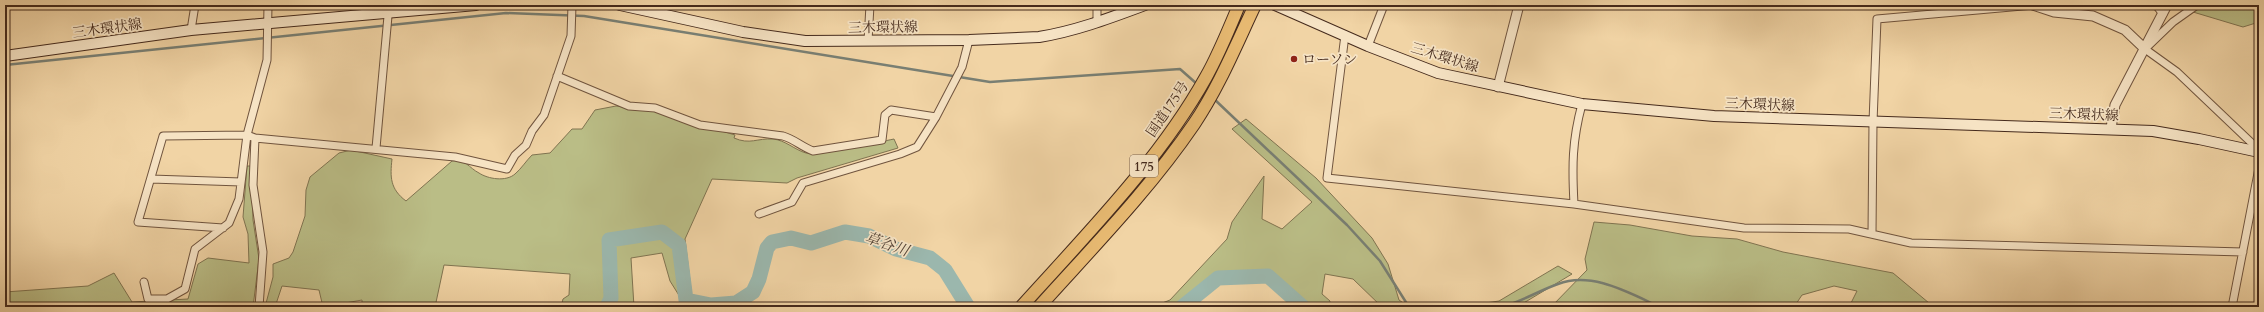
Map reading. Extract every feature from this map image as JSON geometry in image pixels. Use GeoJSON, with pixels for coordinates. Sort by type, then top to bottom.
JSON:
{"type":"FeatureCollection","features":[{"type":"Feature","properties":{"kind":"highway","name":"国道175号"},"geometry":{"type":"LineString","coordinates":[[1021,307],[1092,228],[1156,152],[1206,77],[1227,36],[1239,5]]}},
{"type":"Feature","properties":{"kind":"highway","name":"国道175号"},"geometry":{"type":"LineString","coordinates":[[1039,307],[1141,192],[1194,124],[1219,83],[1255,5]]}},
{"type":"Feature","properties":{"kind":"main road","name":"三木環状線"},"geometry":{"type":"LineString","coordinates":[[5,56],[191,30],[267,24],[389,9],[476,5]]}},
{"type":"Feature","properties":{"kind":"main road","name":"三木環状線"},"geometry":{"type":"LineString","coordinates":[[620,5],[743,32],[804,41],[969,40],[1060,34],[1097,23],[1145,5]]}},
{"type":"Feature","properties":{"kind":"main road","name":"三木環状線"},"geometry":{"type":"LineString","coordinates":[[1275,5],[1368,46],[1438,73],[1498,88],[1582,104],[1714,116],[2111,128],[2168,134],[2259,151]]}},
{"type":"Feature","properties":{"kind":"street"},"geometry":{"type":"LineString","coordinates":[[191,30],[195,5]]}},
{"type":"Feature","properties":{"kind":"street"},"geometry":{"type":"LineString","coordinates":[[144,282],[148,299],[167,298],[185,289],[195,249],[229,223],[239,199],[248,135],[267,60],[268,5]]}},
{"type":"Feature","properties":{"kind":"street"},"geometry":{"type":"LineString","coordinates":[[223,228],[138,222],[163,136],[248,135],[255,138],[376,148],[455,157],[507,169],[515,155],[526,145],[532,131],[544,115],[571,36],[572,5]]}},
{"type":"Feature","properties":{"kind":"street"},"geometry":{"type":"LineString","coordinates":[[868,41],[870,5]]}},
{"type":"Feature","properties":{"kind":"street"},"geometry":{"type":"LineString","coordinates":[[1097,5],[1097,23]]}},
{"type":"Feature","properties":{"kind":"street"},"geometry":{"type":"LineString","coordinates":[[1368,46],[1384,5]]}},
{"type":"Feature","properties":{"kind":"street"},"geometry":{"type":"LineString","coordinates":[[1498,88],[1519,5]]}},
{"type":"Feature","properties":{"kind":"street"},"geometry":{"type":"LineString","coordinates":[[1872,234],[1873,122],[1877,19],[2034,5],[2054,12],[2093,16],[2125,30],[2145,49],[2177,72],[2259,151]]}},
{"type":"Feature","properties":{"kind":"street"},"geometry":{"type":"LineString","coordinates":[[2156,5],[2163,14]]}},
{"type":"Feature","properties":{"kind":"street"},"geometry":{"type":"LineString","coordinates":[[2111,128],[2115,105],[2168,5]]}},
{"type":"Feature","properties":{"kind":"street"},"geometry":{"type":"LineString","coordinates":[[2145,49],[2173,22],[2197,5]]}},
{"type":"Feature","properties":{"kind":"street"},"geometry":{"type":"LineString","coordinates":[[376,148],[389,9]]}},
{"type":"Feature","properties":{"kind":"street"},"geometry":{"type":"LineString","coordinates":[[1345,35],[1327,178],[1574,204],[1744,228],[1849,229],[1911,243],[2243,252]]}},
{"type":"Feature","properties":{"kind":"street"},"geometry":{"type":"LineString","coordinates":[[759,214],[792,202],[803,183],[900,154],[917,146],[936,117],[962,67],[969,40]]}},
{"type":"Feature","properties":{"kind":"street"},"geometry":{"type":"LineString","coordinates":[[557,76],[629,106],[655,108],[700,125],[783,136],[794,139],[804,148],[813,151],[882,140],[885,115],[891,110],[936,117]]}},
{"type":"Feature","properties":{"kind":"street"},"geometry":{"type":"LineString","coordinates":[[1574,204],[1572,158],[1576,129],[1582,104]]}},
{"type":"Feature","properties":{"kind":"street"},"geometry":{"type":"LineString","coordinates":[[255,138],[253,185],[263,252],[259,307]]}},
{"type":"Feature","properties":{"kind":"street"},"geometry":{"type":"LineString","coordinates":[[2232,307],[2259,168]]}},
{"type":"Feature","properties":{"kind":"street"},"geometry":{"type":"LineString","coordinates":[[151,179],[241,182]]}},
{"type":"Feature","properties":{"kind":"green space"},"geometry":{"type":"Polygon","coordinates":[[[2185,5],[2259,5],[2259,22],[2243,27],[2183,9],[2185,5]]]}},
{"type":"Feature","properties":{"kind":"green space"},"geometry":{"type":"Polygon","coordinates":[[[616,106],[656,111],[735,135],[734,138],[740,140],[749,141],[773,139],[786,143],[806,153],[835,150],[894,139],[898,148],[797,178],[787,183],[712,179],[685,239],[693,306],[685,305],[670,281],[662,253],[631,258],[634,307],[561,307],[563,299],[569,295],[570,274],[444,265],[435,307],[362,307],[362,300],[323,307],[319,290],[282,286],[275,307],[265,307],[273,277],[273,264],[289,258],[293,252],[305,216],[306,190],[310,177],[339,153],[351,150],[392,159],[392,182],[397,192],[406,201],[452,161],[456,160],[464,162],[487,177],[497,179],[507,178],[517,172],[532,155],[550,153],[572,129],[582,129],[595,110],[616,106]]]}},
{"type":"Feature","properties":{"kind":"green space"},"geometry":{"type":"Polygon","coordinates":[[[1246,119],[1316,178],[1372,238],[1388,264],[1399,300],[1409,307],[1382,307],[1353,279],[1325,274],[1322,294],[1330,301],[1329,307],[1307,307],[1303,301],[1278,278],[1211,279],[1191,292],[1184,307],[1152,307],[1170,300],[1227,239],[1232,222],[1264,176],[1262,219],[1282,229],[1312,202],[1232,129],[1246,119]]]}},
{"type":"Feature","properties":{"kind":"green space"},"geometry":{"type":"Polygon","coordinates":[[[247,166],[251,166],[253,220],[259,259],[253,307],[5,307],[5,292],[88,286],[114,273],[132,302],[188,299],[198,264],[208,258],[249,263],[248,234],[243,217],[247,166]]]}},
{"type":"Feature","properties":{"kind":"green space"},"geometry":{"type":"Polygon","coordinates":[[[1594,222],[1630,225],[1692,236],[1737,239],[1783,252],[1893,273],[1929,303],[1928,307],[1849,307],[1857,291],[1834,286],[1802,295],[1794,307],[1551,307],[1587,270],[1585,259],[1594,222]]]}},
{"type":"Feature","properties":{"kind":"green space"},"geometry":{"type":"Polygon","coordinates":[[[1558,266],[1572,274],[1517,307],[1459,307],[1499,301],[1558,266]]]}},
{"type":"Feature","properties":{"kind":"waterway"},"geometry":{"type":"LineString","coordinates":[[5,65],[506,13],[584,16],[990,82],[1180,69],[1197,84]]}},
{"type":"Feature","properties":{"kind":"waterway"},"geometry":{"type":"LineString","coordinates":[[1213,98],[1347,225],[1380,261],[1409,307]]}},
{"type":"Feature","properties":{"kind":"waterway","name":"草谷川"},"geometry":{"type":"LineString","coordinates":[[607,307],[611,298],[609,240],[662,232],[679,245],[686,300],[711,305],[736,303],[753,292],[759,279],[767,248],[772,242],[791,238],[811,243],[845,232],[869,236],[896,249],[930,258],[945,270],[968,307]]}},
{"type":"Feature","properties":{"kind":"waterway","name":"草谷川"},"geometry":{"type":"LineString","coordinates":[[1182,307],[1218,278],[1268,276],[1303,307]]}},
{"type":"Feature","properties":{"kind":"waterway"},"geometry":{"type":"LineString","coordinates":[[1501,307],[1558,284],[1584,280],[1610,285],[1660,307]]}},
{"type":"Feature","properties":{"kind":"waterway"},"geometry":{"type":"LineString","coordinates":[[1692,307],[1705,307]]}},
{"type":"Feature","properties":{"kind":"place","name":"ローソン"},"geometry":{"type":"Point","coordinates":[1294,59]}}]}
